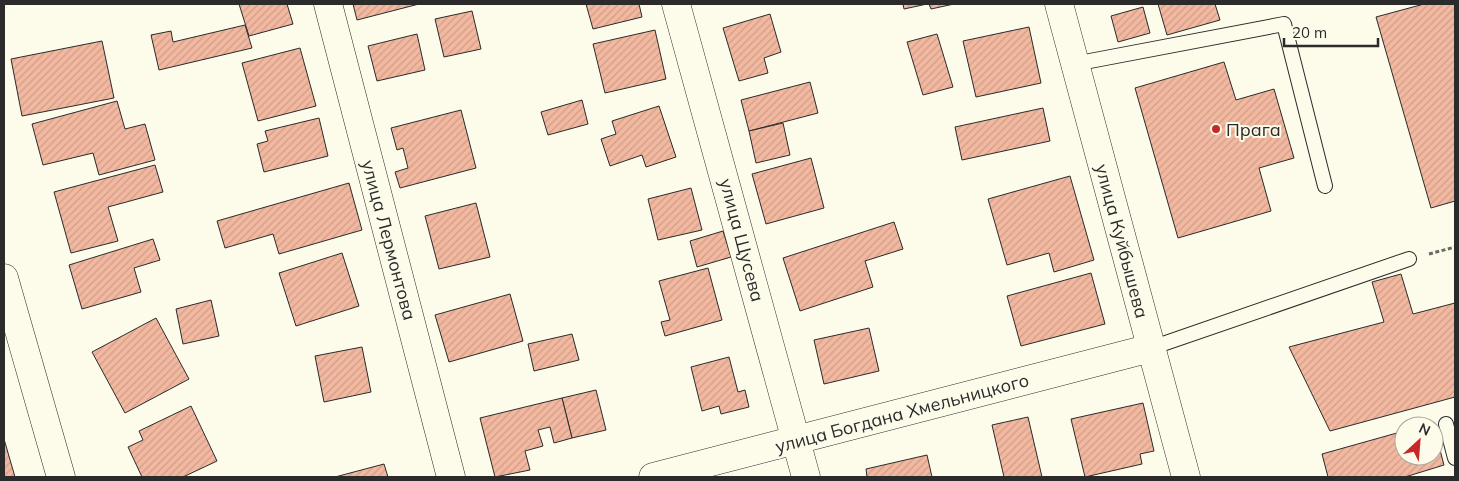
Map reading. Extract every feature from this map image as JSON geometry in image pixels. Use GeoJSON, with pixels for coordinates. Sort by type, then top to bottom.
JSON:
{"type":"FeatureCollection","features":[{"type":"Feature","properties":{"kind":"street","name":"улица Лермонтова"},"geometry":{"type":"LineString","coordinates":[[328,4],[451,477]]}},
{"type":"Feature","properties":{"kind":"street","name":"улица Щусева"},"geometry":{"type":"LineString","coordinates":[[676,4],[806,477]]}},
{"type":"Feature","properties":{"kind":"street","name":"улица Куйбышева"},"geometry":{"type":"LineString","coordinates":[[1059,4],[1186,477]]}},
{"type":"Feature","properties":{"kind":"street"},"geometry":{"type":"LineString","coordinates":[[4,278],[62,477]]}},
{"type":"Feature","properties":{"kind":"street","name":"улица Богдана Хмельницкого"},"geometry":{"type":"LineString","coordinates":[[654,477],[1151,348]]}},
{"type":"Feature","properties":{"kind":"lane"},"geometry":{"type":"LineString","coordinates":[[1074,64],[1284,24],[1325,186]]}},
{"type":"Feature","properties":{"kind":"lane"},"geometry":{"type":"LineString","coordinates":[[1151,348],[1409,259]]}},
{"type":"Feature","properties":{"kind":"lane"},"geometry":{"type":"LineString","coordinates":[[1446,424],[1455,458]]}},
{"type":"Feature","properties":{"kind":"building"},"geometry":{"type":"Polygon","coordinates":[[[239,4],[287,4],[293,24],[249,36],[239,4]]]}},
{"type":"Feature","properties":{"kind":"building"},"geometry":{"type":"Polygon","coordinates":[[[353,4],[419,4],[357,20],[353,4]]]}},
{"type":"Feature","properties":{"kind":"building"},"geometry":{"type":"Polygon","coordinates":[[[586,4],[639,4],[642,17],[593,29],[586,4]]]}},
{"type":"Feature","properties":{"kind":"building"},"geometry":{"type":"Polygon","coordinates":[[[903,4],[927,4],[904,9],[903,4]]]}},
{"type":"Feature","properties":{"kind":"building"},"geometry":{"type":"Polygon","coordinates":[[[929,4],[954,4],[931,9],[929,4]]]}},
{"type":"Feature","properties":{"kind":"building"},"geometry":{"type":"Polygon","coordinates":[[[1158,4],[1215,4],[1220,20],[1167,35],[1158,4]]]}},
{"type":"Feature","properties":{"kind":"building"},"geometry":{"type":"Polygon","coordinates":[[[1424,4],[1455,4],[1455,201],[1431,208],[1376,17],[1424,4]]]}},
{"type":"Feature","properties":{"kind":"building"},"geometry":{"type":"Polygon","coordinates":[[[1143,7],[1150,33],[1118,42],[1111,16],[1143,7]]]}},
{"type":"Feature","properties":{"kind":"building"},"geometry":{"type":"Polygon","coordinates":[[[472,11],[481,49],[444,57],[435,19],[472,11]]]}},
{"type":"Feature","properties":{"kind":"building"},"geometry":{"type":"Polygon","coordinates":[[[770,14],[781,52],[764,58],[768,73],[739,81],[723,28],[770,14]]]}},
{"type":"Feature","properties":{"kind":"building"},"geometry":{"type":"Polygon","coordinates":[[[245,25],[252,48],[159,70],[151,35],[171,31],[173,42],[245,25]]]}},
{"type":"Feature","properties":{"kind":"building"},"geometry":{"type":"Polygon","coordinates":[[[1029,27],[1041,83],[976,97],[963,41],[1029,27]]]}},
{"type":"Feature","properties":{"kind":"building"},"geometry":{"type":"Polygon","coordinates":[[[655,30],[666,79],[605,93],[593,44],[655,30]]]}},
{"type":"Feature","properties":{"kind":"building"},"geometry":{"type":"Polygon","coordinates":[[[417,34],[425,70],[377,81],[368,46],[417,34]]]}},
{"type":"Feature","properties":{"kind":"building"},"geometry":{"type":"Polygon","coordinates":[[[937,34],[953,87],[923,95],[907,42],[937,34]]]}},
{"type":"Feature","properties":{"kind":"building"},"geometry":{"type":"Polygon","coordinates":[[[102,41],[114,98],[22,116],[11,59],[102,41]]]}},
{"type":"Feature","properties":{"kind":"building"},"geometry":{"type":"Polygon","coordinates":[[[300,48],[316,106],[258,121],[242,63],[300,48]]]}},
{"type":"Feature","properties":{"kind":"building","name":"Прага"},"geometry":{"type":"Polygon","coordinates":[[[1224,62],[1236,100],[1274,89],[1294,158],[1259,168],[1271,211],[1178,238],[1135,88],[1224,62]]]}},
{"type":"Feature","properties":{"kind":"building"},"geometry":{"type":"Polygon","coordinates":[[[810,82],[818,113],[749,131],[741,100],[810,82]]]}},
{"type":"Feature","properties":{"kind":"building"},"geometry":{"type":"Polygon","coordinates":[[[582,100],[588,124],[548,135],[541,112],[582,100]]]}},
{"type":"Feature","properties":{"kind":"building"},"geometry":{"type":"Polygon","coordinates":[[[117,101],[125,129],[145,124],[155,160],[99,175],[93,153],[43,165],[32,124],[117,101]]]}},
{"type":"Feature","properties":{"kind":"building"},"geometry":{"type":"Polygon","coordinates":[[[659,106],[676,157],[646,167],[642,155],[610,166],[601,139],[616,134],[612,121],[659,106]]]}},
{"type":"Feature","properties":{"kind":"building"},"geometry":{"type":"Polygon","coordinates":[[[1043,108],[1050,141],[962,160],[955,127],[1043,108]]]}},
{"type":"Feature","properties":{"kind":"building"},"geometry":{"type":"Polygon","coordinates":[[[461,110],[476,168],[400,188],[395,172],[408,168],[403,148],[397,150],[391,128],[461,110]]]}},
{"type":"Feature","properties":{"kind":"building"},"geometry":{"type":"Polygon","coordinates":[[[319,118],[328,156],[264,172],[257,144],[268,141],[265,131],[319,118]]]}},
{"type":"Feature","properties":{"kind":"building"},"geometry":{"type":"Polygon","coordinates":[[[783,123],[790,155],[756,163],[749,131],[783,123]]]}},
{"type":"Feature","properties":{"kind":"building"},"geometry":{"type":"Polygon","coordinates":[[[811,158],[824,208],[766,224],[752,174],[811,158]]]}},
{"type":"Feature","properties":{"kind":"building"},"geometry":{"type":"Polygon","coordinates":[[[155,165],[163,192],[108,207],[118,241],[71,253],[54,192],[155,165]]]}},
{"type":"Feature","properties":{"kind":"building"},"geometry":{"type":"Polygon","coordinates":[[[1070,176],[1094,260],[1054,272],[1049,253],[1007,265],[988,199],[1070,176]]]}},
{"type":"Feature","properties":{"kind":"building"},"geometry":{"type":"Polygon","coordinates":[[[349,183],[362,230],[279,254],[273,234],[225,248],[217,221],[349,183]]]}},
{"type":"Feature","properties":{"kind":"building"},"geometry":{"type":"Polygon","coordinates":[[[691,188],[702,230],[658,240],[648,199],[691,188]]]}},
{"type":"Feature","properties":{"kind":"building"},"geometry":{"type":"Polygon","coordinates":[[[476,203],[490,257],[439,269],[425,216],[476,203]]]}},
{"type":"Feature","properties":{"kind":"building"},"geometry":{"type":"Polygon","coordinates":[[[894,222],[903,249],[865,261],[873,287],[800,311],[783,258],[894,222]]]}},
{"type":"Feature","properties":{"kind":"building"},"geometry":{"type":"Polygon","coordinates":[[[723,231],[731,257],[697,267],[690,241],[723,231]]]}},
{"type":"Feature","properties":{"kind":"building"},"geometry":{"type":"Polygon","coordinates":[[[153,239],[160,260],[134,268],[141,292],[82,309],[69,265],[153,239]]]}},
{"type":"Feature","properties":{"kind":"building"},"geometry":{"type":"Polygon","coordinates":[[[342,253],[359,306],[296,326],[279,273],[342,253]]]}},
{"type":"Feature","properties":{"kind":"building"},"geometry":{"type":"Polygon","coordinates":[[[708,268],[722,320],[665,336],[661,322],[670,320],[659,281],[708,268]]]}},
{"type":"Feature","properties":{"kind":"building"},"geometry":{"type":"Polygon","coordinates":[[[1091,273],[1105,324],[1021,346],[1007,296],[1091,273]]]}},
{"type":"Feature","properties":{"kind":"building"},"geometry":{"type":"Polygon","coordinates":[[[1401,274],[1413,314],[1455,303],[1455,397],[1330,431],[1289,347],[1384,322],[1372,282],[1401,274]]]}},
{"type":"Feature","properties":{"kind":"building"},"geometry":{"type":"Polygon","coordinates":[[[510,294],[523,341],[449,362],[435,315],[510,294]]]}},
{"type":"Feature","properties":{"kind":"building"},"geometry":{"type":"Polygon","coordinates":[[[211,300],[219,336],[183,344],[176,309],[211,300]]]}},
{"type":"Feature","properties":{"kind":"building"},"geometry":{"type":"Polygon","coordinates":[[[156,318],[189,379],[125,413],[92,352],[156,318]]]}},
{"type":"Feature","properties":{"kind":"building"},"geometry":{"type":"Polygon","coordinates":[[[869,328],[879,371],[824,384],[814,340],[869,328]]]}},
{"type":"Feature","properties":{"kind":"building"},"geometry":{"type":"Polygon","coordinates":[[[572,334],[579,360],[534,371],[528,344],[572,334]]]}},
{"type":"Feature","properties":{"kind":"building"},"geometry":{"type":"Polygon","coordinates":[[[362,347],[371,392],[324,402],[315,356],[362,347]]]}},
{"type":"Feature","properties":{"kind":"building"},"geometry":{"type":"Polygon","coordinates":[[[729,357],[738,392],[745,390],[749,407],[721,414],[719,406],[702,411],[691,367],[729,357]]]}},
{"type":"Feature","properties":{"kind":"building"},"geometry":{"type":"Polygon","coordinates":[[[596,390],[606,430],[572,438],[562,398],[596,390]]]}},
{"type":"Feature","properties":{"kind":"building"},"geometry":{"type":"Polygon","coordinates":[[[562,398],[572,438],[554,443],[550,427],[538,430],[543,446],[525,451],[530,470],[495,477],[480,418],[562,398]]]}},
{"type":"Feature","properties":{"kind":"building"},"geometry":{"type":"Polygon","coordinates":[[[1143,403],[1154,451],[1140,454],[1142,464],[1085,477],[1071,419],[1143,403]]]}},
{"type":"Feature","properties":{"kind":"building"},"geometry":{"type":"Polygon","coordinates":[[[191,406],[217,461],[183,477],[142,477],[128,447],[143,440],[139,431],[191,406]]]}},
{"type":"Feature","properties":{"kind":"building"},"geometry":{"type":"Polygon","coordinates":[[[1028,417],[1042,477],[1004,477],[992,425],[1028,417]]]}},
{"type":"Feature","properties":{"kind":"building"},"geometry":{"type":"Polygon","coordinates":[[[1394,434],[1394,466],[1441,466],[1405,477],[1328,477],[1322,454],[1394,434]]]}},
{"type":"Feature","properties":{"kind":"building"},"geometry":{"type":"Polygon","coordinates":[[[4,439],[15,477],[4,477],[4,439]]]}},
{"type":"Feature","properties":{"kind":"building"},"geometry":{"type":"Polygon","coordinates":[[[927,455],[932,477],[867,477],[866,469],[927,455]]]}},
{"type":"Feature","properties":{"kind":"building"},"geometry":{"type":"Polygon","coordinates":[[[384,464],[388,477],[335,477],[384,464]]]}},
{"type":"Feature","properties":{"kind":"place","name":"Прага"},"geometry":{"type":"Point","coordinates":[1216,129]}}]}
